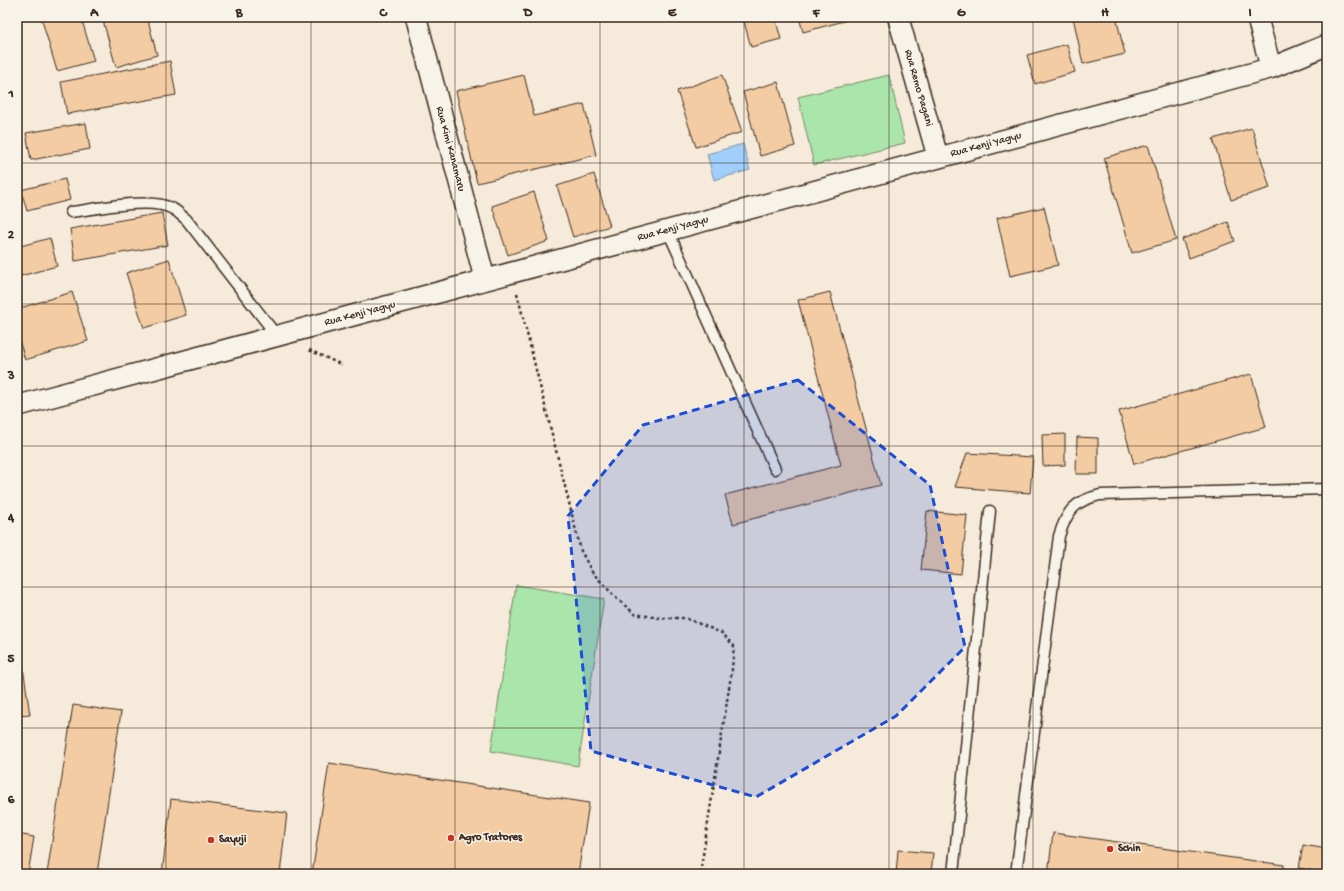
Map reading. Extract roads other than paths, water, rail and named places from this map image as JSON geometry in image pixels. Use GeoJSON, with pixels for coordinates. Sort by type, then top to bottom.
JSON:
{"type":"FeatureCollection","features":[{"type":"Feature","properties":{"kind":"street","name":"Rua Kimi Kanamaru"},"geometry":{"type":"LineString","coordinates":[[416,17],[485,280]]}},
{"type":"Feature","properties":{"kind":"street","name":"Rua Remo Pagani"},"geometry":{"type":"LineString","coordinates":[[898,17],[938,158]]}},
{"type":"Feature","properties":{"kind":"street"},"geometry":{"type":"LineString","coordinates":[[1257,17],[1271,68]]}},
{"type":"Feature","properties":{"kind":"street","name":"Rua Kenji Yagyu"},"geometry":{"type":"LineString","coordinates":[[17,406],[1271,68],[1327,45]]}},
{"type":"Feature","properties":{"kind":"lane"},"geometry":{"type":"LineString","coordinates":[[71,212],[143,203],[158,203],[172,208],[186,219],[277,336]]}},
{"type":"Feature","properties":{"kind":"lane"},"geometry":{"type":"LineString","coordinates":[[668,231],[775,469]]}},
{"type":"Feature","properties":{"kind":"lane"},"geometry":{"type":"LineString","coordinates":[[1016,874],[1059,536],[1067,515],[1074,507],[1087,498],[1100,495],[1327,489]]}},
{"type":"Feature","properties":{"kind":"lane"},"geometry":{"type":"LineString","coordinates":[[953,874],[990,511]]}},
{"type":"Feature","properties":{"kind":"water"},"geometry":{"type":"Polygon","coordinates":[[[743,144],[750,170],[714,180],[707,154],[743,144]]]}},
{"type":"Feature","properties":{"kind":"place","name":"Agro Tratores"},"geometry":{"type":"Point","coordinates":[451,838]}},
{"type":"Feature","properties":{"kind":"place","name":"Sayuji"},"geometry":{"type":"Point","coordinates":[211,840]}},
{"type":"Feature","properties":{"kind":"place","name":"Schin"},"geometry":{"type":"Point","coordinates":[1110,849]}}]}
